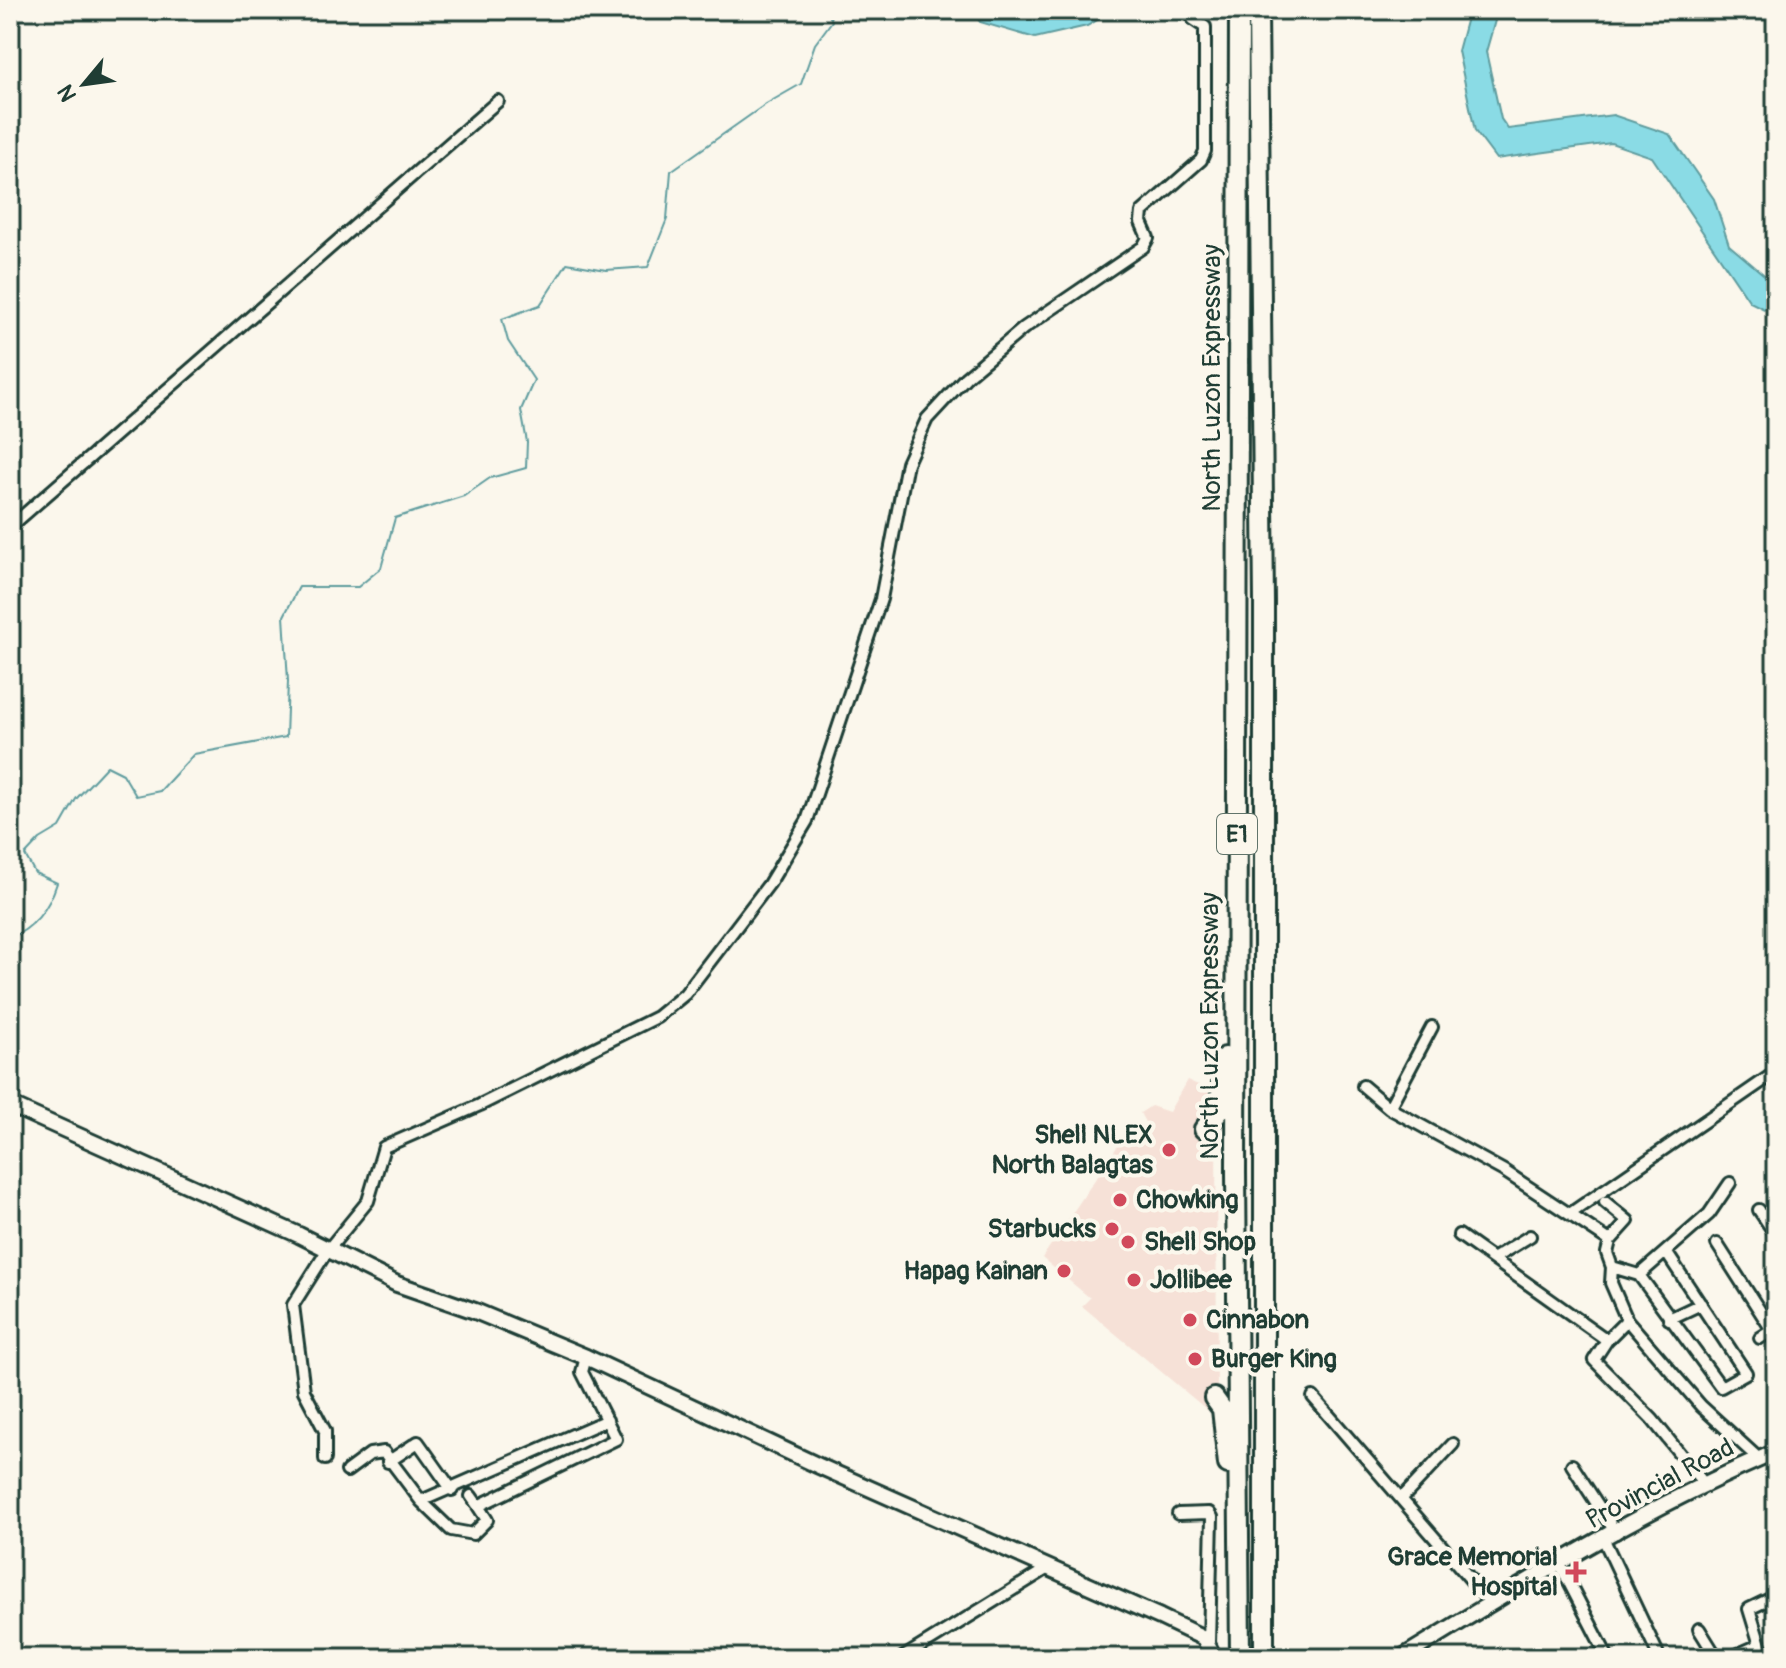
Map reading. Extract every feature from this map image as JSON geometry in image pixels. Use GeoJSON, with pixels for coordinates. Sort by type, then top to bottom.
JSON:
{"type":"FeatureCollection","features":[{"type":"Feature","properties":{"kind":"highway","name":"North Luzon Expressway"},"geometry":{"type":"LineString","coordinates":[[1239,10],[1239,1658]]}},
{"type":"Feature","properties":{"kind":"highway","name":"North Luzon Expressway"},"geometry":{"type":"LineString","coordinates":[[1258,10],[1264,602],[1264,1658]]}},
{"type":"Feature","properties":{"kind":"highway"},"geometry":{"type":"LineString","coordinates":[[1204,1129],[1219,1112],[1223,1087],[1228,914],[1237,851]]}},
{"type":"Feature","properties":{"kind":"highway"},"geometry":{"type":"LineString","coordinates":[[1214,1398],[1222,1409],[1228,1452],[1239,1658]]}},
{"type":"Feature","properties":{"kind":"street"},"geometry":{"type":"LineString","coordinates":[[325,1459],[325,1431],[304,1391],[293,1305],[327,1251],[368,1201],[386,1144],[480,1105],[665,1013],[685,994],[769,884],[807,821],[822,782],[881,599],[907,463],[927,419],[966,377],[1024,328],[1143,247],[1148,238],[1141,222],[1142,212],[1201,160],[1206,137],[1205,27],[1193,19]]}},
{"type":"Feature","properties":{"kind":"street"},"geometry":{"type":"LineString","coordinates":[[10,527],[498,101]]}},
{"type":"Feature","properties":{"kind":"street"},"geometry":{"type":"LineString","coordinates":[[1389,1108],[1432,1027]]}},
{"type":"Feature","properties":{"kind":"street"},"geometry":{"type":"LineString","coordinates":[[1571,1213],[1776,1072]]}},
{"type":"Feature","properties":{"kind":"street"},"geometry":{"type":"LineString","coordinates":[[1363,1086],[1389,1108],[1504,1171],[1610,1241]]}},
{"type":"Feature","properties":{"kind":"street"},"geometry":{"type":"LineString","coordinates":[[10,1105],[397,1284],[475,1311],[586,1357],[1160,1617],[1209,1643]]}},
{"type":"Feature","properties":{"kind":"street"},"geometry":{"type":"LineString","coordinates":[[1639,1275],[1709,1214],[1730,1183]]}},
{"type":"Feature","properties":{"kind":"street"},"geometry":{"type":"LineString","coordinates":[[1605,1202],[1628,1221],[1610,1241],[1607,1253],[1612,1267],[1611,1283],[1627,1320],[1701,1406],[1759,1459]]}},
{"type":"Feature","properties":{"kind":"street"},"geometry":{"type":"LineString","coordinates":[[1759,1210],[1776,1235]]}},
{"type":"Feature","properties":{"kind":"street"},"geometry":{"type":"LineString","coordinates":[[1459,1235],[1607,1340]]}},
{"type":"Feature","properties":{"kind":"street"},"geometry":{"type":"LineString","coordinates":[[1494,1258],[1530,1236]]}},
{"type":"Feature","properties":{"kind":"street"},"geometry":{"type":"LineString","coordinates":[[1717,1244],[1774,1329],[1760,1338]]}},
{"type":"Feature","properties":{"kind":"street"},"geometry":{"type":"LineString","coordinates":[[1612,1267],[1639,1275],[1721,1387],[1746,1373],[1666,1252]]}},
{"type":"Feature","properties":{"kind":"street"},"geometry":{"type":"LineString","coordinates":[[1669,1319],[1701,1304]]}},
{"type":"Feature","properties":{"kind":"street"},"geometry":{"type":"LineString","coordinates":[[1627,1320],[1607,1340],[1594,1360],[1652,1419],[1705,1485]]}},
{"type":"Feature","properties":{"kind":"street"},"geometry":{"type":"LineString","coordinates":[[478,1506],[616,1439],[582,1372],[586,1357]]}},
{"type":"Feature","properties":{"kind":"street"},"geometry":{"type":"LineString","coordinates":[[1313,1397],[1403,1497],[1491,1603]]}},
{"type":"Feature","properties":{"kind":"street"},"geometry":{"type":"LineString","coordinates":[[421,1501],[607,1420]]}},
{"type":"Feature","properties":{"kind":"street"},"geometry":{"type":"LineString","coordinates":[[388,1462],[418,1442],[452,1490]]}},
{"type":"Feature","properties":{"kind":"street"},"geometry":{"type":"LineString","coordinates":[[1403,1497],[1453,1444]]}},
{"type":"Feature","properties":{"kind":"street"},"geometry":{"type":"LineString","coordinates":[[347,1471],[376,1452],[384,1452],[388,1462],[421,1501],[451,1530],[473,1534],[487,1520],[471,1496]]}},
{"type":"Feature","properties":{"kind":"street","name":"Provincial Road"},"geometry":{"type":"LineString","coordinates":[[1401,1658],[1491,1603],[1610,1537],[1705,1485],[1776,1452]]}},
{"type":"Feature","properties":{"kind":"street"},"geometry":{"type":"LineString","coordinates":[[1572,1465],[1610,1537],[1657,1652]]}},
{"type":"Feature","properties":{"kind":"street"},"geometry":{"type":"LineString","coordinates":[[1178,1514],[1209,1513],[1212,1517],[1209,1643],[1214,1658]]}},
{"type":"Feature","properties":{"kind":"street"},"geometry":{"type":"LineString","coordinates":[[1560,1565],[1608,1658]]}},
{"type":"Feature","properties":{"kind":"street"},"geometry":{"type":"LineString","coordinates":[[902,1658],[1048,1568]]}},
{"type":"Feature","properties":{"kind":"street"},"geometry":{"type":"LineString","coordinates":[[1776,1596],[1749,1609],[1763,1657],[1776,1650]]}},
{"type":"Feature","properties":{"kind":"street"},"geometry":{"type":"LineString","coordinates":[[1699,1629],[1717,1658]]}},
{"type":"Feature","properties":{"kind":"street"},"geometry":{"type":"LineString","coordinates":[[1729,1658],[1759,1645]]}},
{"type":"Feature","properties":{"kind":"shaded area","name":"Shell NLEX North Balagtas"},"geometry":{"type":"Polygon","coordinates":[[[1187,1080],[1216,1093],[1217,1418],[1082,1306],[1090,1298],[1042,1258],[1123,1138],[1146,1124],[1140,1113],[1151,1106],[1169,1112],[1187,1080]]]}},
{"type":"Feature","properties":{"kind":"water"},"geometry":{"type":"Polygon","coordinates":[[[972,10],[1114,10],[1087,26],[1035,38],[980,22],[972,10]]]}},
{"type":"Feature","properties":{"kind":"water"},"geometry":{"type":"Polygon","coordinates":[[[1469,10],[1498,10],[1486,52],[1501,119],[1508,129],[1613,115],[1669,134],[1714,199],[1729,245],[1776,285],[1776,315],[1750,302],[1652,157],[1611,143],[1496,159],[1475,131],[1458,51],[1469,10]]]}},
{"type":"Feature","properties":{"kind":"waterway"},"geometry":{"type":"LineString","coordinates":[[10,938],[40,916],[57,883],[35,873],[25,855],[40,839],[60,827],[76,799],[107,766],[123,774],[136,796],[160,791],[194,754],[286,737],[288,681],[284,616],[299,587],[358,587],[381,568],[395,518],[464,496],[490,478],[526,468],[527,442],[521,410],[534,380],[508,341],[502,319],[540,305],[567,263],[606,270],[648,267],[667,219],[671,171],[766,104],[801,84],[815,44],[832,21],[827,10]]}},
{"type":"Feature","properties":{"kind":"place","name":"Shell NLEX North Balagtas"},"geometry":{"type":"Point","coordinates":[1169,1150]}},
{"type":"Feature","properties":{"kind":"place","name":"Chowking"},"geometry":{"type":"Point","coordinates":[1120,1200]}},
{"type":"Feature","properties":{"kind":"place","name":"Starbucks"},"geometry":{"type":"Point","coordinates":[1112,1229]}},
{"type":"Feature","properties":{"kind":"place","name":"Shell Shop"},"geometry":{"type":"Point","coordinates":[1128,1242]}},
{"type":"Feature","properties":{"kind":"place","name":"Hapag Kainan"},"geometry":{"type":"Point","coordinates":[1064,1271]}},
{"type":"Feature","properties":{"kind":"place","name":"Jollibee"},"geometry":{"type":"Point","coordinates":[1134,1280]}},
{"type":"Feature","properties":{"kind":"place","name":"Cinnabon"},"geometry":{"type":"Point","coordinates":[1190,1320]}},
{"type":"Feature","properties":{"kind":"place","name":"Burger King"},"geometry":{"type":"Point","coordinates":[1195,1359]}},
{"type":"Feature","properties":{"kind":"place","name":"Grace Memorial Hospital"},"geometry":{"type":"Point","coordinates":[1576,1572]}}]}
